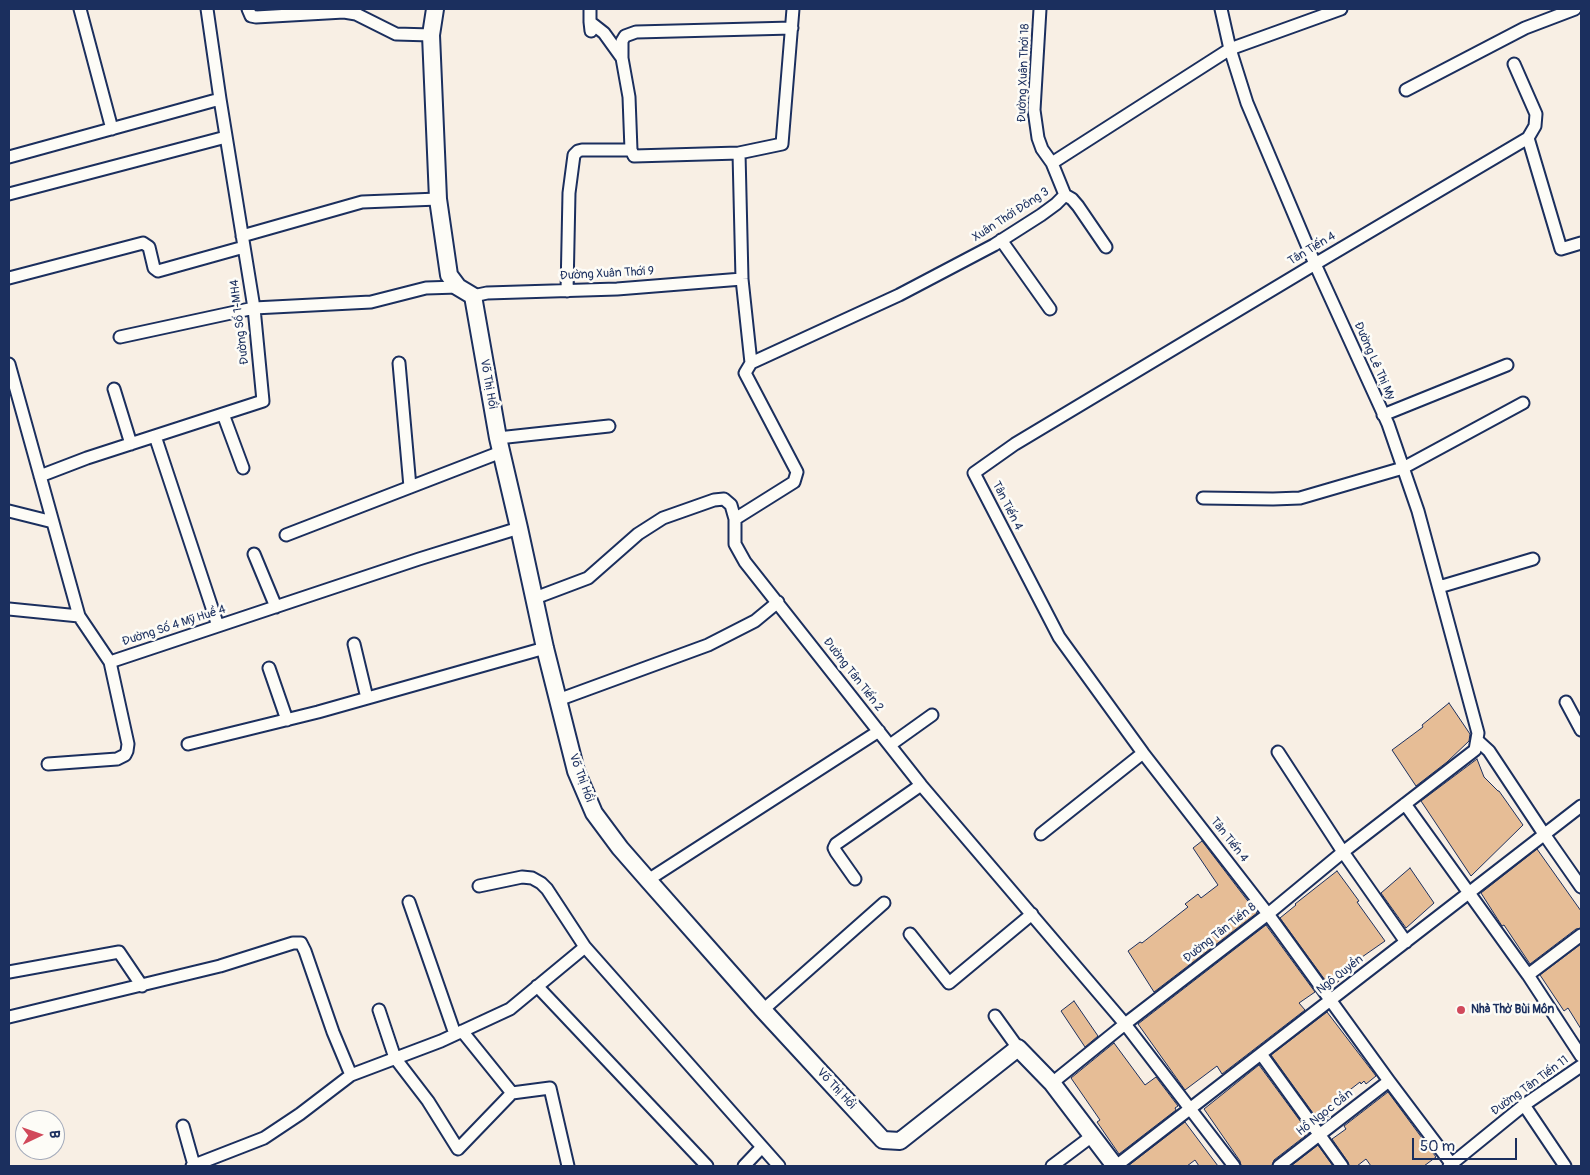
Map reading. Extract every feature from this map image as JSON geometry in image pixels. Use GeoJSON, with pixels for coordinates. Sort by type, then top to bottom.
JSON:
{"type":"FeatureCollection","features":[{"type":"Feature","properties":{"kind":"street"},"geometry":{"type":"LineString","coordinates":[[80,9],[112,129]]}},
{"type":"Feature","properties":{"kind":"street","name":"Đường Số 1-MH4"},"geometry":{"type":"LineString","coordinates":[[40,476],[87,458],[263,401],[254,308],[207,9]]}},
{"type":"Feature","properties":{"kind":"street"},"geometry":{"type":"LineString","coordinates":[[248,9],[251,16],[344,12],[356,14],[396,34],[432,35]]}},
{"type":"Feature","properties":{"kind":"street"},"geometry":{"type":"LineString","coordinates":[[435,9],[432,35],[438,199],[449,275],[458,287],[473,296]]}},
{"type":"Feature","properties":{"kind":"street"},"geometry":{"type":"LineString","coordinates":[[590,9],[591,27],[604,32],[622,58]]}},
{"type":"Feature","properties":{"kind":"street"},"geometry":{"type":"LineString","coordinates":[[792,28],[636,32],[625,36],[621,47],[629,96],[631,150],[633,155],[739,153],[782,144],[792,28],[793,9]]}},
{"type":"Feature","properties":{"kind":"street","name":"Đường Xuân Thới 18"},"geometry":{"type":"LineString","coordinates":[[1040,9],[1034,110],[1038,138],[1042,149],[1052,163]]}},
{"type":"Feature","properties":{"kind":"street","name":"Đường Lê Thị My"},"geometry":{"type":"LineString","coordinates":[[1221,9],[1230,49],[1247,103],[1315,264],[1383,415],[1403,468],[1418,511],[1439,587],[1477,737]]}},
{"type":"Feature","properties":{"kind":"street"},"geometry":{"type":"LineString","coordinates":[[1052,163],[1230,49],[1341,9]]}},
{"type":"Feature","properties":{"kind":"street"},"geometry":{"type":"LineString","coordinates":[[1406,90],[1526,28],[1576,9]]}},
{"type":"Feature","properties":{"kind":"street"},"geometry":{"type":"LineString","coordinates":[[1514,64],[1536,114],[1534,126],[1528,138],[1561,248],[1581,243]]}},
{"type":"Feature","properties":{"kind":"street"},"geometry":{"type":"LineString","coordinates":[[9,158],[220,99]]}},
{"type":"Feature","properties":{"kind":"street"},"geometry":{"type":"LineString","coordinates":[[9,194],[226,138]]}},
{"type":"Feature","properties":{"kind":"street","name":"Tân Tiến 4"},"geometry":{"type":"LineString","coordinates":[[1451,1166],[1332,1000],[1143,753],[1059,637],[974,472],[1015,444],[1528,138]]}},
{"type":"Feature","properties":{"kind":"street"},"geometry":{"type":"LineString","coordinates":[[567,290],[569,193],[574,155],[582,150],[631,150]]}},
{"type":"Feature","properties":{"kind":"street"},"geometry":{"type":"LineString","coordinates":[[734,519],[794,482],[797,472],[745,373],[751,363],[742,279],[739,153]]}},
{"type":"Feature","properties":{"kind":"street","name":"Xuân Thới Đông 3"},"geometry":{"type":"LineString","coordinates":[[751,363],[899,295],[1001,240],[1041,215],[1065,195],[1052,163]]}},
{"type":"Feature","properties":{"kind":"street"},"geometry":{"type":"LineString","coordinates":[[1065,195],[1078,206],[1106,247]]}},
{"type":"Feature","properties":{"kind":"street"},"geometry":{"type":"LineString","coordinates":[[9,278],[143,244],[149,247],[154,268],[158,271],[362,202],[438,199]]}},
{"type":"Feature","properties":{"kind":"street"},"geometry":{"type":"LineString","coordinates":[[1001,240],[1050,309]]}},
{"type":"Feature","properties":{"kind":"street","name":"Đường Xuân Thới 9"},"geometry":{"type":"LineString","coordinates":[[473,296],[487,293],[617,289],[742,279]]}},
{"type":"Feature","properties":{"kind":"street"},"geometry":{"type":"LineString","coordinates":[[120,337],[254,308],[372,302],[426,288],[458,287]]}},
{"type":"Feature","properties":{"kind":"street","name":"Võ Thị Hồi"},"geometry":{"type":"LineString","coordinates":[[473,296],[500,445],[520,528],[545,648],[576,771],[594,813],[620,848],[648,880],[882,1140],[900,1141],[1018,1048]]}},
{"type":"Feature","properties":{"kind":"street"},"geometry":{"type":"LineString","coordinates":[[399,363],[410,487]]}},
{"type":"Feature","properties":{"kind":"street"},"geometry":{"type":"LineString","coordinates":[[9,364],[13,393],[40,476],[79,616],[110,662],[128,744],[125,755],[117,759],[48,764]]}},
{"type":"Feature","properties":{"kind":"street"},"geometry":{"type":"LineString","coordinates":[[1383,415],[1507,365]]}},
{"type":"Feature","properties":{"kind":"street"},"geometry":{"type":"LineString","coordinates":[[114,390],[131,444]]}},
{"type":"Feature","properties":{"kind":"street"},"geometry":{"type":"LineString","coordinates":[[1203,498],[1300,498],[1403,468],[1523,404]]}},
{"type":"Feature","properties":{"kind":"street"},"geometry":{"type":"LineString","coordinates":[[223,414],[243,468]]}},
{"type":"Feature","properties":{"kind":"street"},"geometry":{"type":"LineString","coordinates":[[286,535],[410,487],[500,445],[609,426]]}},
{"type":"Feature","properties":{"kind":"street"},"geometry":{"type":"LineString","coordinates":[[155,436],[218,626]]}},
{"type":"Feature","properties":{"kind":"street","name":"Đường Tân Tiến 2"},"geometry":{"type":"LineString","coordinates":[[534,598],[588,578],[638,534],[663,518],[714,500],[724,499],[731,505],[734,519],[735,544],[745,562],[921,785],[1125,1024],[1234,1166]]}},
{"type":"Feature","properties":{"kind":"street"},"geometry":{"type":"LineString","coordinates":[[9,511],[53,522]]}},
{"type":"Feature","properties":{"kind":"street","name":"Đường Số 4 Mỹ Huề 4"},"geometry":{"type":"LineString","coordinates":[[110,662],[419,559],[520,528]]}},
{"type":"Feature","properties":{"kind":"street"},"geometry":{"type":"LineString","coordinates":[[254,554],[276,607]]}},
{"type":"Feature","properties":{"kind":"street"},"geometry":{"type":"LineString","coordinates":[[1439,587],[1533,559]]}},
{"type":"Feature","properties":{"kind":"street"},"geometry":{"type":"LineString","coordinates":[[558,700],[708,644],[755,621],[778,602]]}},
{"type":"Feature","properties":{"kind":"street"},"geometry":{"type":"LineString","coordinates":[[9,609],[79,616]]}},
{"type":"Feature","properties":{"kind":"street"},"geometry":{"type":"LineString","coordinates":[[354,644],[367,698]]}},
{"type":"Feature","properties":{"kind":"street"},"geometry":{"type":"LineString","coordinates":[[188,744],[286,720],[545,648]]}},
{"type":"Feature","properties":{"kind":"street"},"geometry":{"type":"LineString","coordinates":[[269,668],[286,720]]}},
{"type":"Feature","properties":{"kind":"street"},"geometry":{"type":"LineString","coordinates":[[1566,702],[1581,729]]}},
{"type":"Feature","properties":{"kind":"street"},"geometry":{"type":"LineString","coordinates":[[890,745],[932,715]]}},
{"type":"Feature","properties":{"kind":"street"},"geometry":{"type":"LineString","coordinates":[[648,880],[880,732]]}},
{"type":"Feature","properties":{"kind":"street"},"geometry":{"type":"LineString","coordinates":[[1477,737],[1489,751],[1581,887]]}},
{"type":"Feature","properties":{"kind":"street","name":"Đường Tân Tiến 8"},"geometry":{"type":"LineString","coordinates":[[1052,1083],[1268,914],[1343,852],[1475,750],[1477,737]]}},
{"type":"Feature","properties":{"kind":"street"},"geometry":{"type":"LineString","coordinates":[[1278,752],[1343,852],[1406,942]]}},
{"type":"Feature","properties":{"kind":"street"},"geometry":{"type":"LineString","coordinates":[[1042,834],[1143,753]]}},
{"type":"Feature","properties":{"kind":"street"},"geometry":{"type":"LineString","coordinates":[[855,879],[836,852],[834,848],[836,844],[921,785]]}},
{"type":"Feature","properties":{"kind":"street"},"geometry":{"type":"LineString","coordinates":[[1405,804],[1528,975],[1581,1056]]}},
{"type":"Feature","properties":{"kind":"street","name":"Ngô Quyền"},"geometry":{"type":"LineString","coordinates":[[1115,1166],[1581,806]]}},
{"type":"Feature","properties":{"kind":"street"},"geometry":{"type":"LineString","coordinates":[[479,886],[522,877],[532,878],[541,883],[547,889],[585,947],[779,1166]]}},
{"type":"Feature","properties":{"kind":"street"},"geometry":{"type":"LineString","coordinates":[[410,902],[458,1033],[512,1093]]}},
{"type":"Feature","properties":{"kind":"street"},"geometry":{"type":"LineString","coordinates":[[763,1010],[884,903]]}},
{"type":"Feature","properties":{"kind":"street"},"geometry":{"type":"LineString","coordinates":[[910,934],[949,983],[1032,914]]}},
{"type":"Feature","properties":{"kind":"street"},"geometry":{"type":"LineString","coordinates":[[1528,975],[1581,935]]}},
{"type":"Feature","properties":{"kind":"street"},"geometry":{"type":"LineString","coordinates":[[9,1017],[220,966],[293,942],[301,943],[333,1032],[351,1075]]}},
{"type":"Feature","properties":{"kind":"street"},"geometry":{"type":"LineString","coordinates":[[183,1126],[193,1166],[264,1138],[300,1114],[351,1075],[458,1033],[510,1009],[585,947]]}},
{"type":"Feature","properties":{"kind":"street"},"geometry":{"type":"LineString","coordinates":[[9,972],[119,952],[142,986]]}},
{"type":"Feature","properties":{"kind":"street"},"geometry":{"type":"LineString","coordinates":[[538,986],[707,1166]]}},
{"type":"Feature","properties":{"kind":"street"},"geometry":{"type":"LineString","coordinates":[[379,1010],[395,1058],[428,1101],[458,1148],[512,1093],[550,1088],[568,1166]]}},
{"type":"Feature","properties":{"kind":"street"},"geometry":{"type":"LineString","coordinates":[[995,1016],[1018,1048],[1052,1083],[1115,1166]]}},
{"type":"Feature","properties":{"kind":"street"},"geometry":{"type":"LineString","coordinates":[[1261,1054],[1342,1166]]}},
{"type":"Feature","properties":{"kind":"street","name":"Đường Tân Tiến 11"},"geometry":{"type":"LineString","coordinates":[[1451,1166],[1524,1105],[1581,1066]]}},
{"type":"Feature","properties":{"kind":"street","name":"Hồ Ngọc Cẩn"},"geometry":{"type":"LineString","coordinates":[[1279,1166],[1389,1081]]}},
{"type":"Feature","properties":{"kind":"street"},"geometry":{"type":"LineString","coordinates":[[1524,1105],[1565,1166]]}},
{"type":"Feature","properties":{"kind":"street"},"geometry":{"type":"LineString","coordinates":[[1052,1166],[1092,1136]]}},
{"type":"Feature","properties":{"kind":"street"},"geometry":{"type":"LineString","coordinates":[[744,1166],[762,1147]]}},
{"type":"Feature","properties":{"kind":"building"},"geometry":{"type":"Polygon","coordinates":[[[1449,703],[1470,734],[1469,741],[1447,762],[1416,786],[1392,750],[1423,727],[1422,725],[1449,703]]]}},
{"type":"Feature","properties":{"kind":"building"},"geometry":{"type":"Polygon","coordinates":[[[1477,759],[1484,777],[1499,791],[1523,825],[1471,876],[1421,801],[1477,759]]]}},
{"type":"Feature","properties":{"kind":"building"},"geometry":{"type":"Polygon","coordinates":[[[1202,841],[1257,913],[1154,992],[1128,951],[1140,942],[1142,943],[1188,907],[1185,904],[1198,894],[1201,898],[1218,885],[1193,848],[1202,841]]]}},
{"type":"Feature","properties":{"kind":"building"},"geometry":{"type":"Polygon","coordinates":[[[1537,849],[1581,911],[1581,928],[1576,929],[1530,964],[1481,893],[1537,849]]]}},
{"type":"Feature","properties":{"kind":"building"},"geometry":{"type":"Polygon","coordinates":[[[1410,868],[1434,903],[1406,928],[1381,893],[1410,868]]]}},
{"type":"Feature","properties":{"kind":"building"},"geometry":{"type":"Polygon","coordinates":[[[1337,871],[1385,941],[1352,964],[1337,977],[1339,981],[1330,987],[1280,918],[1337,871]]]}},
{"type":"Feature","properties":{"kind":"building"},"geometry":{"type":"Polygon","coordinates":[[[1266,925],[1315,992],[1299,1003],[1305,1010],[1222,1074],[1217,1066],[1185,1090],[1138,1024],[1266,925]]]}},
{"type":"Feature","properties":{"kind":"building"},"geometry":{"type":"Polygon","coordinates":[[[1581,944],[1581,1029],[1568,1008],[1564,1011],[1540,975],[1581,944]]]}},
{"type":"Feature","properties":{"kind":"building"},"geometry":{"type":"Polygon","coordinates":[[[1074,1001],[1098,1036],[1085,1047],[1061,1011],[1074,1001]]]}},
{"type":"Feature","properties":{"kind":"building"},"geometry":{"type":"Polygon","coordinates":[[[1327,1012],[1376,1076],[1366,1084],[1364,1081],[1361,1084],[1360,1082],[1324,1110],[1327,1113],[1318,1120],[1271,1055],[1327,1012]]]}},
{"type":"Feature","properties":{"kind":"building"},"geometry":{"type":"Polygon","coordinates":[[[1114,1043],[1145,1085],[1156,1077],[1178,1106],[1175,1108],[1176,1110],[1119,1154],[1097,1122],[1100,1120],[1071,1078],[1114,1043]]]}},
{"type":"Feature","properties":{"kind":"building"},"geometry":{"type":"Polygon","coordinates":[[[1259,1065],[1309,1133],[1274,1160],[1272,1166],[1241,1166],[1240,1161],[1204,1109],[1259,1065]]]}},
{"type":"Feature","properties":{"kind":"building"},"geometry":{"type":"Polygon","coordinates":[[[1388,1092],[1436,1157],[1424,1166],[1371,1166],[1366,1159],[1357,1166],[1349,1166],[1332,1139],[1346,1129],[1344,1126],[1388,1092]]]}},
{"type":"Feature","properties":{"kind":"building"},"geometry":{"type":"Polygon","coordinates":[[[1185,1122],[1218,1166],[1199,1166],[1195,1160],[1187,1166],[1128,1166],[1185,1122]]]}},
{"type":"Feature","properties":{"kind":"building"},"geometry":{"type":"Polygon","coordinates":[[[1318,1145],[1333,1166],[1291,1166],[1318,1145]]]}},
{"type":"Feature","properties":{"kind":"place","name":"Nhà Thờ Bùi Môn"},"geometry":{"type":"Point","coordinates":[1461,1010]}}]}
